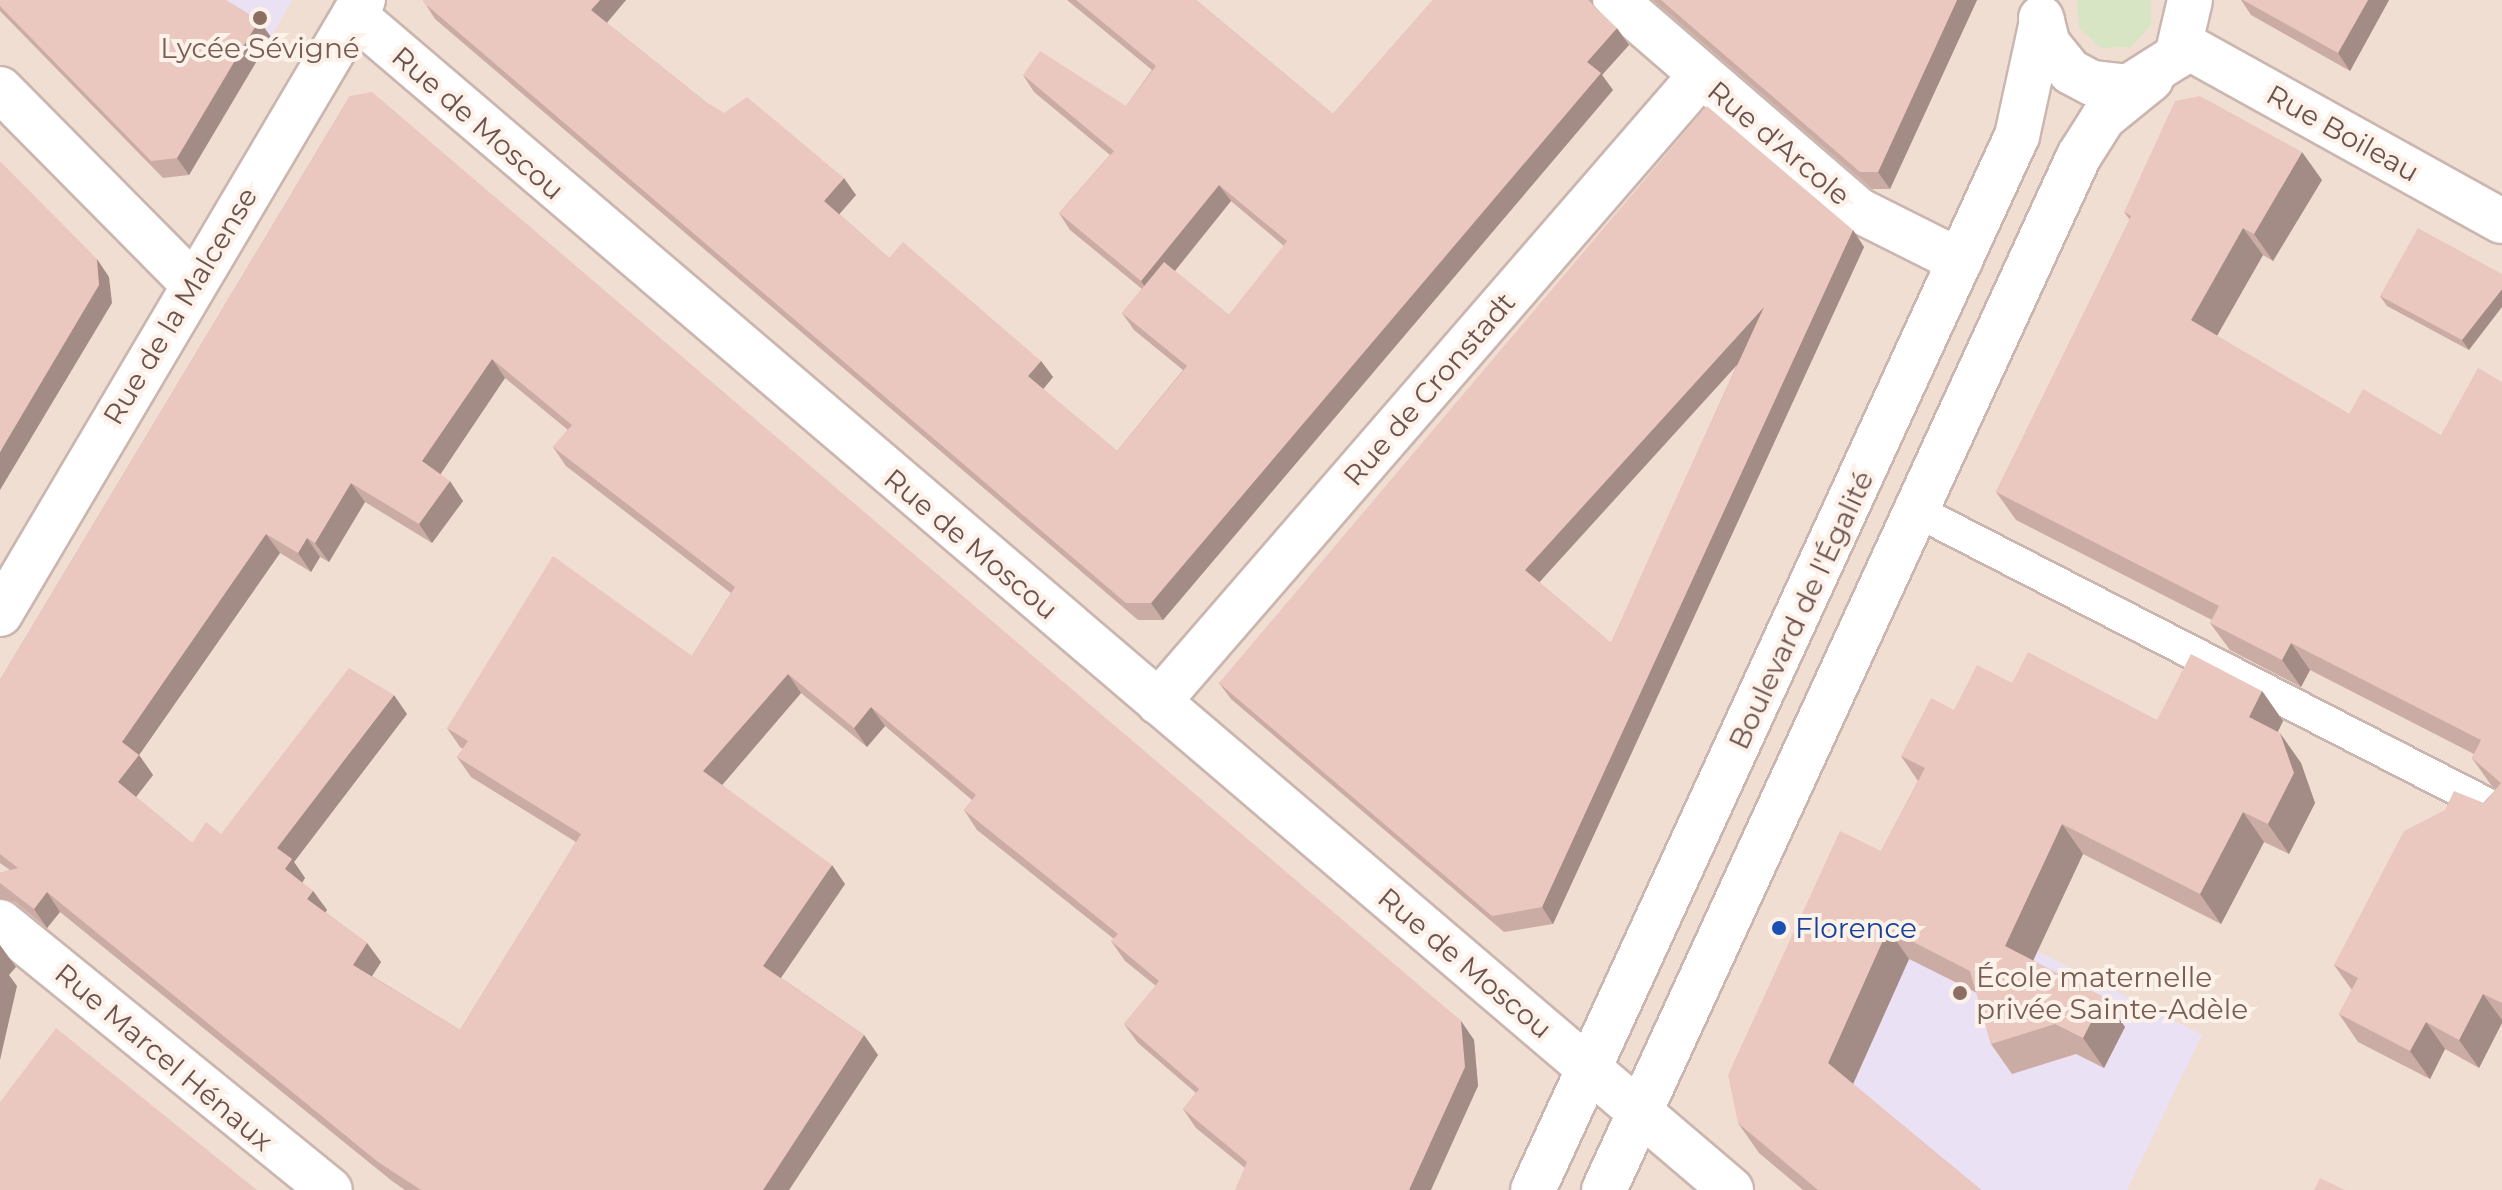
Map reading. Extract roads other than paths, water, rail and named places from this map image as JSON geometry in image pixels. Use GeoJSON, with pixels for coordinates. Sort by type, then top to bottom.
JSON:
{"type":"FeatureCollection","features":[{"type":"Feature","properties":{"kind":"street","name":"Rue d'Arcole"},"geometry":{"type":"LineString","coordinates":[[1615,0],[1858,210],[1960,261]]}},
{"type":"Feature","properties":{"kind":"street"},"geometry":{"type":"LineString","coordinates":[[1604,1190],[2079,156],[2103,118],[2151,79],[2184,45],[2190,0]]}},
{"type":"Feature","properties":{"kind":"street","name":"Rue de la Malcense"},"geometry":{"type":"LineString","coordinates":[[0,614],[358,8]]}},
{"type":"Feature","properties":{"kind":"street","name":"Rue de Moscou"},"geometry":{"type":"LineString","coordinates":[[358,8],[1158,702],[1731,1190]]}},
{"type":"Feature","properties":{"kind":"street"},"geometry":{"type":"LineString","coordinates":[[2042,10],[2054,54],[2081,79],[2116,87],[2151,79]]}},
{"type":"Feature","properties":{"kind":"street","name":"Boulevard de l'Égalité"},"geometry":{"type":"LineString","coordinates":[[1533,1190],[2028,108],[2042,10]]}},
{"type":"Feature","properties":{"kind":"street","name":"Rue Boileau"},"geometry":{"type":"LineString","coordinates":[[2184,45],[2502,221]]}},
{"type":"Feature","properties":{"kind":"street","name":"Rue de Cronstadt"},"geometry":{"type":"LineString","coordinates":[[1158,702],[1700,76]]}},
{"type":"Feature","properties":{"kind":"street"},"geometry":{"type":"LineString","coordinates":[[0,89],[193,284]]}},
{"type":"Feature","properties":{"kind":"street","name":"Rue Marcel Hénaux"},"geometry":{"type":"LineString","coordinates":[[0,922],[330,1190]]}},
{"type":"Feature","properties":{"kind":"lane"},"geometry":{"type":"LineString","coordinates":[[1917,511],[2502,812]]}},
{"type":"Feature","properties":{"kind":"place","name":"Lycée Sévigné"},"geometry":{"type":"Point","coordinates":[260,18]}},
{"type":"Feature","properties":{"kind":"place","name":"Florence"},"geometry":{"type":"Point","coordinates":[1779,928]}},
{"type":"Feature","properties":{"kind":"place","name":"École maternelle privée Sainte-Adèle"},"geometry":{"type":"Point","coordinates":[1960,993]}}]}
